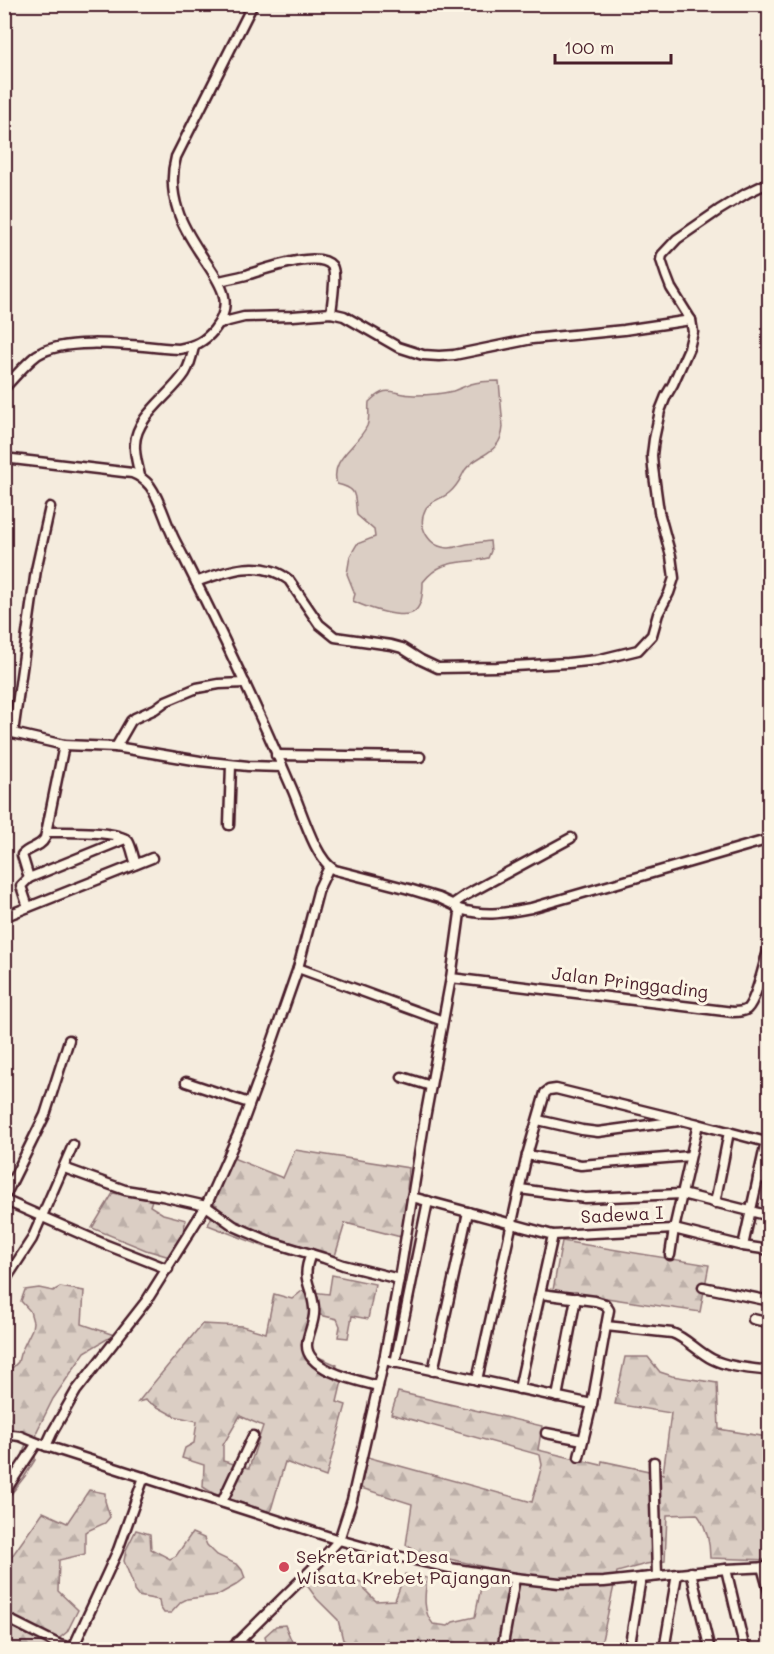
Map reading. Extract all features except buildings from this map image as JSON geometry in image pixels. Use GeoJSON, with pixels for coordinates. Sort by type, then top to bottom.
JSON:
{"type":"FeatureCollection","features":[{"type":"Feature","properties":{"kind":"street"},"geometry":{"type":"LineString","coordinates":[[4,388],[38,354],[51,349],[87,344],[179,349],[194,347],[209,337],[220,322],[225,304],[224,296],[219,281],[178,213],[173,184],[173,167],[253,4]]}},
{"type":"Feature","properties":{"kind":"street"},"geometry":{"type":"LineString","coordinates":[[196,582],[237,569],[267,568],[289,580],[319,624],[335,637],[402,648],[438,668],[568,663],[597,660],[638,650],[652,635],[674,578],[671,556],[659,512],[652,455],[660,411],[693,332],[692,320],[671,288],[661,260],[662,255],[677,239],[719,210],[770,182]]}},
{"type":"Feature","properties":{"kind":"street"},"geometry":{"type":"LineString","coordinates":[[219,281],[286,263],[306,260],[321,261],[331,265],[334,271],[331,313]]}},
{"type":"Feature","properties":{"kind":"street"},"geometry":{"type":"LineString","coordinates":[[220,322],[244,317],[331,313],[344,316],[398,347],[423,355],[439,356],[532,339],[624,330],[692,320]]}},
{"type":"Feature","properties":{"kind":"street"},"geometry":{"type":"LineString","coordinates":[[140,476],[134,446],[136,434],[152,410],[171,391],[185,372],[192,358],[194,347]]}},
{"type":"Feature","properties":{"kind":"street"},"geometry":{"type":"LineString","coordinates":[[4,458],[132,473],[140,476],[150,487],[245,682],[316,847],[329,867],[335,870],[409,889],[476,914],[491,915],[531,908],[770,839]]}},
{"type":"Feature","properties":{"kind":"street"},"geometry":{"type":"LineString","coordinates":[[50,507],[36,570],[9,732],[64,745],[116,747],[231,765],[282,767]]}},
{"type":"Feature","properties":{"kind":"street"},"geometry":{"type":"LineString","coordinates":[[116,747],[131,721],[166,701],[204,686],[245,682]]}},
{"type":"Feature","properties":{"kind":"street"},"geometry":{"type":"LineString","coordinates":[[29,878],[22,859],[23,854],[43,843],[64,745]]}},
{"type":"Feature","properties":{"kind":"street"},"geometry":{"type":"LineString","coordinates":[[276,755],[420,757]]}},
{"type":"Feature","properties":{"kind":"street"},"geometry":{"type":"LineString","coordinates":[[229,825],[231,765]]}},
{"type":"Feature","properties":{"kind":"street"},"geometry":{"type":"LineString","coordinates":[[47,832],[95,832],[125,839],[129,842],[136,864]]}},
{"type":"Feature","properties":{"kind":"street"},"geometry":{"type":"LineString","coordinates":[[456,907],[466,895],[572,838]]}},
{"type":"Feature","properties":{"kind":"street"},"geometry":{"type":"LineString","coordinates":[[27,907],[21,886],[29,878],[125,839]]}},
{"type":"Feature","properties":{"kind":"street"},"geometry":{"type":"LineString","coordinates":[[6,915],[152,858]]}},
{"type":"Feature","properties":{"kind":"street"},"geometry":{"type":"LineString","coordinates":[[4,1493],[57,1424],[76,1391],[147,1300],[206,1206],[240,1130],[268,1054],[298,968],[319,888],[329,867]]}},
{"type":"Feature","properties":{"kind":"street"},"geometry":{"type":"LineString","coordinates":[[230,1650],[339,1540],[352,1500],[384,1360],[399,1279],[430,1086],[451,978],[460,916],[456,907]]}},
{"type":"Feature","properties":{"kind":"street"},"geometry":{"type":"LineString","coordinates":[[768,958],[770,944]]}},
{"type":"Feature","properties":{"kind":"street","name":"Jalan Pringgading"},"geometry":{"type":"LineString","coordinates":[[451,978],[741,1012],[748,1008],[753,998],[768,958]]}},
{"type":"Feature","properties":{"kind":"street"},"geometry":{"type":"LineString","coordinates":[[298,968],[443,1021]]}},
{"type":"Feature","properties":{"kind":"street"},"geometry":{"type":"LineString","coordinates":[[69,1040],[45,1115],[4,1199],[104,1244],[168,1269]]}},
{"type":"Feature","properties":{"kind":"street"},"geometry":{"type":"LineString","coordinates":[[402,1077],[430,1086]]}},
{"type":"Feature","properties":{"kind":"street"},"geometry":{"type":"LineString","coordinates":[[186,1082],[249,1103]]}},
{"type":"Feature","properties":{"kind":"street"},"geometry":{"type":"LineString","coordinates":[[477,1380],[527,1155],[545,1093],[552,1089],[768,1143],[743,1246]]}},
{"type":"Feature","properties":{"kind":"street"},"geometry":{"type":"LineString","coordinates":[[538,1120],[598,1132],[682,1120]]}},
{"type":"Feature","properties":{"kind":"street"},"geometry":{"type":"LineString","coordinates":[[670,1256],[698,1124]]}},
{"type":"Feature","properties":{"kind":"street"},"geometry":{"type":"LineString","coordinates":[[715,1203],[729,1132]]}},
{"type":"Feature","properties":{"kind":"street"},"geometry":{"type":"LineString","coordinates":[[4,1282],[32,1239],[73,1145]]}},
{"type":"Feature","properties":{"kind":"street"},"geometry":{"type":"LineString","coordinates":[[527,1155],[581,1165],[690,1156]]}},
{"type":"Feature","properties":{"kind":"street"},"geometry":{"type":"LineString","coordinates":[[63,1168],[125,1190],[206,1206],[234,1226],[250,1234],[343,1265],[399,1279]]}},
{"type":"Feature","properties":{"kind":"street"},"geometry":{"type":"LineString","coordinates":[[758,1178],[770,1180]]}},
{"type":"Feature","properties":{"kind":"street"},"geometry":{"type":"LineString","coordinates":[[520,1189],[585,1198],[682,1194],[770,1216]]}},
{"type":"Feature","properties":{"kind":"street","name":"Sadewa I"},"geometry":{"type":"LineString","coordinates":[[412,1197],[553,1235],[674,1229],[743,1246],[770,1250]]}},
{"type":"Feature","properties":{"kind":"street"},"geometry":{"type":"LineString","coordinates":[[396,1363],[428,1201]]}},
{"type":"Feature","properties":{"kind":"street"},"geometry":{"type":"LineString","coordinates":[[433,1371],[468,1212]]}},
{"type":"Feature","properties":{"kind":"street"},"geometry":{"type":"LineString","coordinates":[[407,1225],[422,1227]]}},
{"type":"Feature","properties":{"kind":"street"},"geometry":{"type":"LineString","coordinates":[[519,1389],[553,1235]]}},
{"type":"Feature","properties":{"kind":"street"},"geometry":{"type":"LineString","coordinates":[[311,1254],[306,1271],[314,1307],[314,1318],[307,1344],[309,1354],[316,1363],[344,1377],[378,1386]]}},
{"type":"Feature","properties":{"kind":"street"},"geometry":{"type":"LineString","coordinates":[[703,1287],[770,1301]]}},
{"type":"Feature","properties":{"kind":"street"},"geometry":{"type":"LineString","coordinates":[[541,1294],[605,1304],[609,1310],[592,1404],[579,1457]]}},
{"type":"Feature","properties":{"kind":"street"},"geometry":{"type":"LineString","coordinates":[[557,1397],[576,1298]]}},
{"type":"Feature","properties":{"kind":"street"},"geometry":{"type":"LineString","coordinates":[[753,1319],[770,1323]]}},
{"type":"Feature","properties":{"kind":"street"},"geometry":{"type":"LineString","coordinates":[[606,1326],[672,1333],[723,1364],[770,1371]]}},
{"type":"Feature","properties":{"kind":"street"},"geometry":{"type":"LineString","coordinates":[[384,1360],[592,1404]]}},
{"type":"Feature","properties":{"kind":"street"},"geometry":{"type":"LineString","coordinates":[[546,1433],[583,1440]]}},
{"type":"Feature","properties":{"kind":"street"},"geometry":{"type":"LineString","coordinates":[[4,1434],[20,1436],[339,1540],[428,1563],[559,1583],[611,1581],[766,1567],[770,1595]]}},
{"type":"Feature","properties":{"kind":"street"},"geometry":{"type":"LineString","coordinates":[[222,1502],[253,1436]]}},
{"type":"Feature","properties":{"kind":"street"},"geometry":{"type":"LineString","coordinates":[[654,1462],[657,1576]]}},
{"type":"Feature","properties":{"kind":"street"},"geometry":{"type":"LineString","coordinates":[[4,1617],[59,1647],[77,1649],[118,1550],[144,1477]]}},
{"type":"Feature","properties":{"kind":"street"},"geometry":{"type":"LineString","coordinates":[[726,1569],[745,1650]]}},
{"type":"Feature","properties":{"kind":"street"},"geometry":{"type":"LineString","coordinates":[[691,1572],[711,1650]]}},
{"type":"Feature","properties":{"kind":"street"},"geometry":{"type":"LineString","coordinates":[[664,1650],[677,1574]]}},
{"type":"Feature","properties":{"kind":"street"},"geometry":{"type":"LineString","coordinates":[[502,1650],[515,1578]]}},
{"type":"Feature","properties":{"kind":"street"},"geometry":{"type":"LineString","coordinates":[[629,1650],[641,1578]]}},
{"type":"Feature","properties":{"kind":"street"},"geometry":{"type":"LineString","coordinates":[[237,1642],[259,1650]]}},
{"type":"Feature","properties":{"kind":"green space"},"geometry":{"type":"Polygon","coordinates":[[[499,381],[503,427],[498,443],[470,464],[452,490],[428,506],[423,515],[426,535],[436,544],[451,548],[490,541],[491,551],[488,558],[445,565],[430,574],[423,582],[420,604],[411,613],[385,612],[353,601],[355,594],[347,574],[350,556],[357,544],[375,537],[374,530],[357,515],[354,494],[349,488],[337,484],[336,475],[340,460],[367,426],[369,402],[387,391],[408,395],[434,394],[453,391],[478,382],[499,381]]]}},
{"type":"Feature","properties":{"kind":"green space"},"geometry":{"type":"Polygon","coordinates":[[[295,1150],[409,1168],[407,1189],[418,1193],[409,1239],[345,1223],[335,1256],[269,1236],[265,1247],[208,1225],[217,1205],[212,1203],[233,1158],[283,1178],[295,1150]]]}},
{"type":"Feature","properties":{"kind":"green space"},"geometry":{"type":"Polygon","coordinates":[[[113,1193],[152,1200],[150,1206],[163,1214],[186,1220],[182,1235],[170,1257],[146,1250],[92,1228],[113,1193]]]}},
{"type":"Feature","properties":{"kind":"green space"},"geometry":{"type":"Polygon","coordinates":[[[562,1241],[709,1265],[700,1312],[553,1290],[562,1241]]]}},
{"type":"Feature","properties":{"kind":"green space"},"geometry":{"type":"Polygon","coordinates":[[[332,1275],[375,1284],[368,1319],[352,1316],[348,1338],[338,1337],[340,1326],[337,1319],[311,1313],[302,1350],[337,1365],[335,1377],[342,1381],[337,1402],[346,1405],[326,1477],[285,1462],[270,1513],[216,1495],[203,1487],[204,1465],[182,1458],[185,1448],[194,1443],[197,1421],[174,1416],[145,1400],[138,1402],[202,1324],[242,1326],[266,1333],[274,1294],[292,1299],[302,1291],[329,1294],[332,1275]],[[240,1416],[223,1445],[223,1461],[249,1468],[263,1426],[240,1416]]]}},
{"type":"Feature","properties":{"kind":"green space"},"geometry":{"type":"Polygon","coordinates":[[[60,1287],[84,1291],[82,1324],[114,1335],[85,1352],[53,1399],[37,1431],[35,1460],[5,1502],[5,1469],[13,1473],[20,1463],[29,1434],[4,1428],[5,1369],[13,1367],[18,1362],[33,1322],[30,1311],[21,1301],[25,1290],[39,1288],[53,1291],[60,1287]]]}},
{"type":"Feature","properties":{"kind":"green space"},"geometry":{"type":"Polygon","coordinates":[[[625,1357],[648,1357],[660,1372],[717,1383],[719,1429],[767,1437],[770,1456],[769,1560],[710,1558],[707,1534],[697,1514],[667,1515],[665,1561],[617,1572],[600,1649],[358,1649],[343,1640],[338,1620],[306,1584],[318,1570],[340,1584],[356,1580],[363,1583],[365,1590],[376,1601],[395,1600],[405,1574],[427,1578],[425,1602],[427,1614],[433,1624],[448,1626],[453,1622],[475,1617],[485,1567],[418,1552],[406,1545],[412,1504],[361,1488],[367,1457],[532,1502],[542,1465],[540,1455],[391,1414],[398,1392],[542,1426],[538,1450],[601,1465],[602,1461],[663,1474],[671,1413],[615,1404],[625,1357]]]}},
{"type":"Feature","properties":{"kind":"green space"},"geometry":{"type":"Polygon","coordinates":[[[89,1490],[105,1493],[110,1517],[105,1523],[85,1532],[85,1554],[59,1560],[58,1591],[78,1610],[67,1632],[46,1649],[18,1649],[5,1645],[5,1566],[43,1512],[67,1523],[89,1490]]]}},
{"type":"Feature","properties":{"kind":"green space"},"geometry":{"type":"Polygon","coordinates":[[[136,1530],[150,1534],[151,1549],[170,1559],[176,1556],[192,1533],[204,1538],[207,1545],[217,1555],[238,1565],[245,1578],[218,1595],[187,1599],[171,1613],[164,1613],[159,1600],[138,1596],[134,1591],[124,1561],[126,1550],[136,1530]]]}},
{"type":"Feature","properties":{"kind":"green space"},"geometry":{"type":"Polygon","coordinates":[[[285,1625],[295,1649],[268,1649],[265,1636],[276,1626],[285,1625]]]}},
{"type":"Feature","properties":{"kind":"place","name":"Sekretariat Desa Wisata Krebet Pajangan"},"geometry":{"type":"Point","coordinates":[284,1567]}}]}
